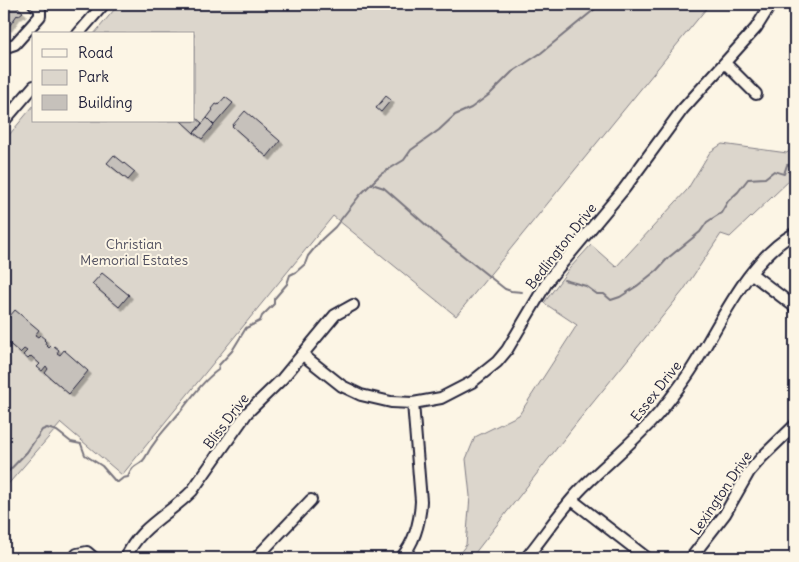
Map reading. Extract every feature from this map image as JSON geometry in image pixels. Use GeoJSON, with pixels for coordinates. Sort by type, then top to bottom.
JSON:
{"type":"FeatureCollection","features":[{"type":"Feature","properties":{"kind":"street"},"geometry":{"type":"LineString","coordinates":[[4,43],[9,46],[15,44],[40,16],[40,10],[34,4]]}},
{"type":"Feature","properties":{"kind":"street"},"geometry":{"type":"LineString","coordinates":[[80,32],[104,4]]}},
{"type":"Feature","properties":{"kind":"street","name":"Bedlington Drive"},"geometry":{"type":"LineString","coordinates":[[303,355],[342,386],[361,395],[390,402],[413,403],[442,398],[472,382],[497,362],[507,350],[554,272],[624,189],[682,110],[756,28],[771,4]]}},
{"type":"Feature","properties":{"kind":"street"},"geometry":{"type":"LineString","coordinates":[[725,63],[756,94]]}},
{"type":"Feature","properties":{"kind":"street"},"geometry":{"type":"LineString","coordinates":[[4,121],[32,88]]}},
{"type":"Feature","properties":{"kind":"street","name":"Essex Drive"},"geometry":{"type":"LineString","coordinates":[[526,558],[582,487],[638,436],[675,392],[692,368],[726,310],[752,274],[774,247],[795,233]]}},
{"type":"Feature","properties":{"kind":"street"},"geometry":{"type":"LineString","coordinates":[[752,274],[795,307]]}},
{"type":"Feature","properties":{"kind":"street","name":"Bliss Drive"},"geometry":{"type":"LineString","coordinates":[[126,558],[139,535],[192,491],[247,413],[282,379],[335,315],[353,305]]}},
{"type":"Feature","properties":{"kind":"street"},"geometry":{"type":"LineString","coordinates":[[401,558],[415,537],[420,517],[421,501],[413,403]]}},
{"type":"Feature","properties":{"kind":"street","name":"Lexington Drive"},"geometry":{"type":"LineString","coordinates":[[691,558],[725,514],[749,472],[795,424]]}},
{"type":"Feature","properties":{"kind":"street"},"geometry":{"type":"LineString","coordinates":[[256,558],[311,500]]}},
{"type":"Feature","properties":{"kind":"street"},"geometry":{"type":"LineString","coordinates":[[572,500],[647,558]]}},
{"type":"Feature","properties":{"kind":"street"},"geometry":{"type":"LineString","coordinates":[[74,558],[77,554],[87,552],[94,558]]}},
{"type":"Feature","properties":{"kind":"green space","name":"Christian Memorial Estates"},"geometry":{"type":"Polygon","coordinates":[[[119,4],[710,4],[456,316],[333,216],[122,475],[61,423],[4,489],[4,141],[32,107],[32,122],[195,122],[195,32],[96,32],[119,4]]]}},
{"type":"Feature","properties":{"kind":"green space"},"geometry":{"type":"Polygon","coordinates":[[[722,144],[787,153],[795,145],[795,178],[792,178],[730,237],[721,234],[683,291],[471,558],[456,558],[466,545],[470,496],[466,459],[475,437],[519,415],[577,325],[544,303],[569,269],[591,245],[616,267],[687,190],[710,152],[722,144]]]}},
{"type":"Feature","properties":{"kind":"building"},"geometry":{"type":"Polygon","coordinates":[[[6,4],[14,4],[23,12],[17,15],[8,28],[4,24],[4,8],[6,4]]]}},
{"type":"Feature","properties":{"kind":"building"},"geometry":{"type":"Polygon","coordinates":[[[386,96],[391,100],[381,112],[376,108],[386,96]]]}},
{"type":"Feature","properties":{"kind":"building"},"geometry":{"type":"Polygon","coordinates":[[[225,97],[233,103],[214,125],[207,118],[216,104],[218,105],[225,97]]]}},
{"type":"Feature","properties":{"kind":"building"},"geometry":{"type":"Polygon","coordinates":[[[245,111],[280,141],[267,157],[232,126],[245,111]]]}},
{"type":"Feature","properties":{"kind":"building"},"geometry":{"type":"Polygon","coordinates":[[[195,117],[202,123],[194,133],[182,122],[195,122],[195,117]]]}},
{"type":"Feature","properties":{"kind":"building"},"geometry":{"type":"Polygon","coordinates":[[[207,118],[214,125],[202,139],[194,133],[207,118]]]}},
{"type":"Feature","properties":{"kind":"building"},"geometry":{"type":"Polygon","coordinates":[[[114,155],[135,172],[128,180],[107,163],[114,155]]]}},
{"type":"Feature","properties":{"kind":"building"},"geometry":{"type":"Polygon","coordinates":[[[102,273],[129,295],[119,307],[92,284],[102,273]]]}},
{"type":"Feature","properties":{"kind":"building"},"geometry":{"type":"Polygon","coordinates":[[[15,310],[39,330],[35,335],[38,337],[40,335],[45,339],[45,344],[49,348],[54,346],[59,350],[57,353],[60,355],[64,350],[88,371],[69,394],[45,373],[48,369],[46,366],[42,371],[37,367],[40,364],[31,356],[28,359],[23,355],[27,351],[24,349],[20,353],[4,339],[4,323],[15,310]]]}},
{"type":"Feature","properties":{"kind":"waterway"},"geometry":{"type":"LineString","coordinates":[[4,476],[27,452],[42,430],[47,428],[57,431],[71,442],[81,444],[85,455],[102,466],[116,482],[128,477],[132,469],[143,460],[157,439],[198,389],[218,370],[219,365],[232,351],[246,328],[260,321],[262,316],[274,304],[274,299],[287,284],[290,275],[305,264],[308,256],[335,227],[360,195],[381,174],[404,160],[411,150],[439,130],[455,115],[471,108],[490,94],[512,72],[541,53],[601,4]]}},
{"type":"Feature","properties":{"kind":"waterway"},"geometry":{"type":"LineString","coordinates":[[564,280],[586,286],[597,294],[604,294],[611,300],[620,297],[657,270],[668,258],[700,232],[707,222],[721,213],[728,201],[748,179],[765,178],[774,171],[784,174],[787,165],[795,164]]}},
{"type":"Feature","properties":{"kind":"waterway"},"geometry":{"type":"LineString","coordinates":[[372,184],[384,188],[442,239],[505,289],[522,292]]}}]}
